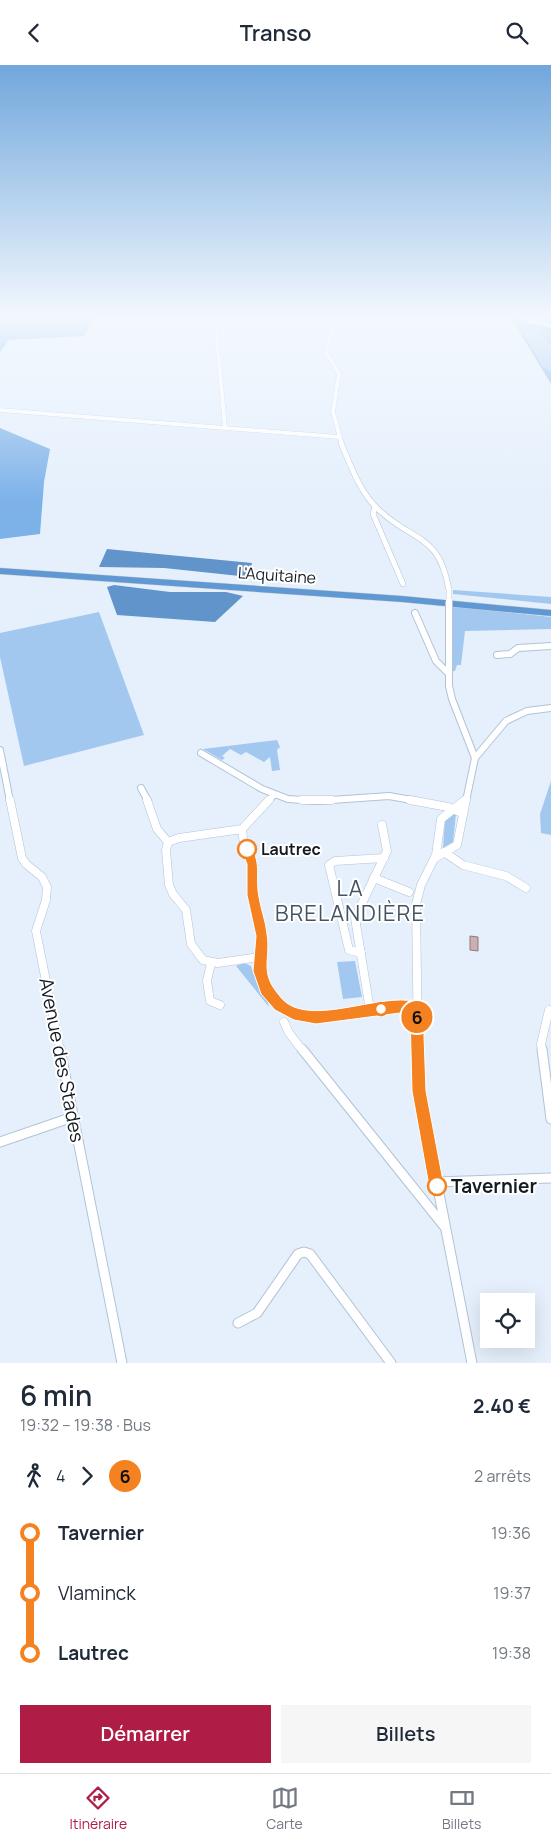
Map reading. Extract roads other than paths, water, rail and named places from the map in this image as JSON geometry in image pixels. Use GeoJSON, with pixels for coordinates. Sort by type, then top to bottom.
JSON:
{"type":"FeatureCollection","features":[{"type":"Feature","properties":{"kind":"highway","name":"L'Aquitaine"},"geometry":{"type":"LineString","coordinates":[[0,565],[385,592],[551,607]]}},
{"type":"Feature","properties":{"kind":"highway","name":"L'Aquitaine"},"geometry":{"type":"LineString","coordinates":[[0,571],[402,599],[551,613]]}},
{"type":"Feature","properties":{"kind":"street"},"geometry":{"type":"LineString","coordinates":[[221,379],[225,427]]}},
{"type":"Feature","properties":{"kind":"street"},"geometry":{"type":"LineString","coordinates":[[338,379],[333,411],[340,437],[362,488],[375,507],[415,533],[435,550],[447,572],[449,590],[448,673],[452,699],[475,757],[462,813],[457,845],[435,858]]}},
{"type":"Feature","properties":{"kind":"street"},"geometry":{"type":"LineString","coordinates":[[0,410],[340,437]]}},
{"type":"Feature","properties":{"kind":"street"},"geometry":{"type":"LineString","coordinates":[[375,507],[373,514],[403,584]]}},
{"type":"Feature","properties":{"kind":"street"},"geometry":{"type":"LineString","coordinates":[[415,613],[436,661],[448,673]]}},
{"type":"Feature","properties":{"kind":"street"},"geometry":{"type":"LineString","coordinates":[[497,655],[508,655],[518,648],[551,646]]}},
{"type":"Feature","properties":{"kind":"street"},"geometry":{"type":"LineString","coordinates":[[475,757],[484,750],[494,732],[508,718],[522,711],[551,708]]}},
{"type":"Feature","properties":{"kind":"street","name":"Avenue des Stades"},"geometry":{"type":"LineString","coordinates":[[0,750],[2,769],[23,862],[39,873],[46,887],[46,903],[38,919],[36,931],[122,1363]]}},
{"type":"Feature","properties":{"kind":"street"},"geometry":{"type":"LineString","coordinates":[[200,753],[274,795],[288,799],[317,801],[388,796],[411,799],[454,809],[462,813]]}},
{"type":"Feature","properties":{"kind":"street"},"geometry":{"type":"LineString","coordinates":[[142,788],[150,800],[155,829],[168,842]]}},
{"type":"Feature","properties":{"kind":"street"},"geometry":{"type":"LineString","coordinates":[[168,842],[179,838],[242,829],[274,795]]}},
{"type":"Feature","properties":{"kind":"street"},"geometry":{"type":"LineString","coordinates":[[465,800],[441,819],[435,858],[419,886],[416,904],[417,1008],[419,1091],[472,1363]]}},
{"type":"Feature","properties":{"kind":"street"},"geometry":{"type":"LineString","coordinates":[[370,1010],[355,918],[387,851],[382,825]]}},
{"type":"Feature","properties":{"kind":"street"},"geometry":{"type":"LineString","coordinates":[[242,829],[243,839],[253,864],[252,895],[262,936],[260,971],[266,990],[286,1011],[304,1017],[316,1017],[400,1007],[417,1008]]}},
{"type":"Feature","properties":{"kind":"street"},"geometry":{"type":"LineString","coordinates":[[168,842],[166,850],[171,890],[186,910],[190,938],[194,949],[203,960],[211,963],[260,957]]}},
{"type":"Feature","properties":{"kind":"street"},"geometry":{"type":"LineString","coordinates":[[437,847],[463,865],[506,876],[526,888]]}},
{"type":"Feature","properties":{"kind":"street"},"geometry":{"type":"LineString","coordinates":[[360,953],[349,950],[345,925],[332,887],[329,865],[335,861],[384,858]]}},
{"type":"Feature","properties":{"kind":"street"},"geometry":{"type":"LineString","coordinates":[[374,878],[410,891]]}},
{"type":"Feature","properties":{"kind":"street"},"geometry":{"type":"LineString","coordinates":[[211,963],[207,981],[210,1001],[220,1005]]}},
{"type":"Feature","properties":{"kind":"street"},"geometry":{"type":"LineString","coordinates":[[549,1009],[541,1043],[551,1119]]}},
{"type":"Feature","properties":{"kind":"street"},"geometry":{"type":"LineString","coordinates":[[284,1022],[295,1041],[445,1227]]}},
{"type":"Feature","properties":{"kind":"street"},"geometry":{"type":"LineString","coordinates":[[0,1143],[73,1117]]}},
{"type":"Feature","properties":{"kind":"street"},"geometry":{"type":"LineString","coordinates":[[436,1182],[551,1178]]}},
{"type":"Feature","properties":{"kind":"street"},"geometry":{"type":"LineString","coordinates":[[238,1323],[257,1313],[298,1254],[304,1252],[310,1254],[391,1363]]}},
{"type":"Feature","properties":{"kind":"place","name":"Lautrec"},"geometry":{"type":"Point","coordinates":[247,849]}},
{"type":"Feature","properties":{"kind":"place","name":"Tavernier"},"geometry":{"type":"Point","coordinates":[437,1186]}},
{"type":"Feature","properties":{"kind":"district","name":"LA BRELANDIÈRE"},"geometry":{"type":"Point","coordinates":[350,900]}}]}
